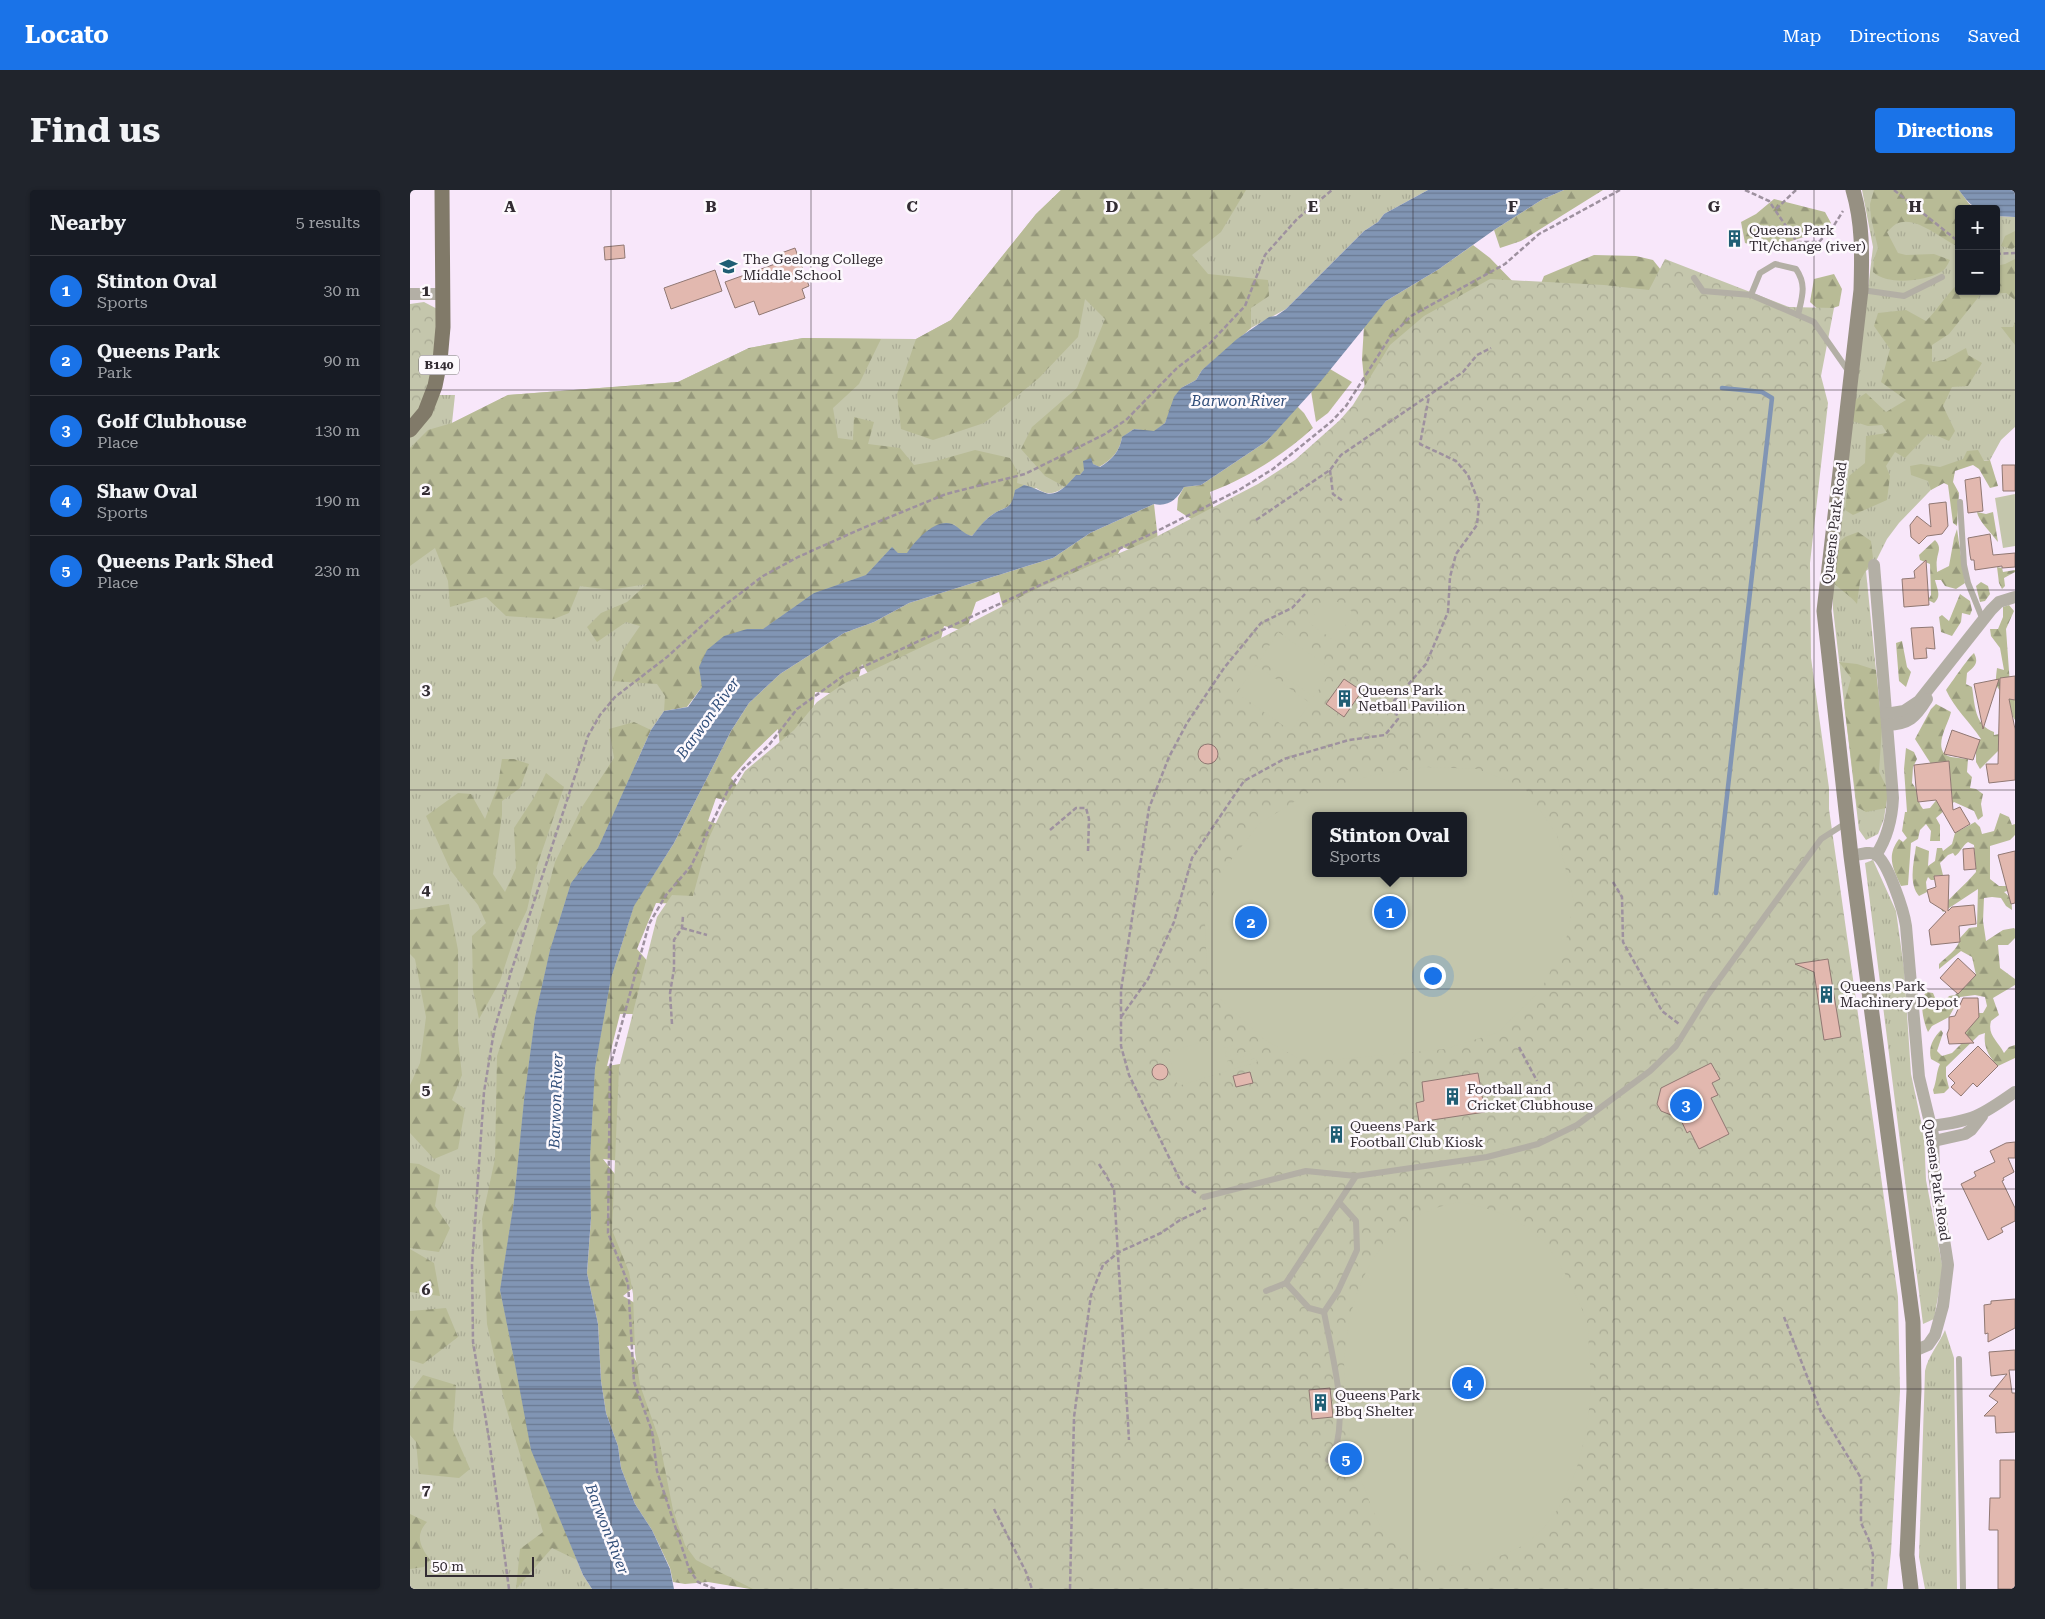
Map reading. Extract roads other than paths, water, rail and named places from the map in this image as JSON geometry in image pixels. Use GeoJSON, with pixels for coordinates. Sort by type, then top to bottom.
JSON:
{"type":"FeatureCollection","features":[{"type":"Feature","properties":{"kind":"main road","name":"B140"},"geometry":{"type":"LineString","coordinates":[[410,430],[425,412],[435,386],[440,361],[444,294],[442,190]]}},
{"type":"Feature","properties":{"kind":"main road","name":"Queens Park Road"},"geometry":{"type":"LineString","coordinates":[[1853,190],[1859,212],[1863,247],[1861,290],[1824,611],[1851,856],[1910,1296],[1914,1351],[1914,1390],[1907,1555],[1911,1589]]}},
{"type":"Feature","properties":{"kind":"street"},"geometry":{"type":"LineString","coordinates":[[410,294],[444,294]]}},
{"type":"Feature","properties":{"kind":"street"},"geometry":{"type":"LineString","coordinates":[[1851,856],[1876,854],[1887,836],[1892,809],[1874,565]]}},
{"type":"Feature","properties":{"kind":"street"},"geometry":{"type":"LineString","coordinates":[[1886,720],[1916,715],[1940,675],[1983,620],[1999,602],[2015,597]]}},
{"type":"Feature","properties":{"kind":"street","name":"Queens Park Road"},"geometry":{"type":"LineString","coordinates":[[1876,854],[1896,891],[1904,914],[1919,1077],[1922,1098],[1934,1141],[1934,1175],[1946,1251],[1948,1278],[1934,1339],[1928,1345],[1914,1351]]}},
{"type":"Feature","properties":{"kind":"street"},"geometry":{"type":"LineString","coordinates":[[1931,1126],[1962,1122],[1984,1114],[2015,1092]]}},
{"type":"Feature","properties":{"kind":"street"},"geometry":{"type":"LineString","coordinates":[[1934,1141],[1965,1134],[1971,1130],[1984,1114]]}},
{"type":"Feature","properties":{"kind":"lane"},"geometry":{"type":"LineString","coordinates":[[1751,295],[1760,273],[1775,264],[1796,269],[1802,278],[1803,292],[1798,315]]}},
{"type":"Feature","properties":{"kind":"lane"},"geometry":{"type":"LineString","coordinates":[[1861,290],[1904,296],[1942,277]]}},
{"type":"Feature","properties":{"kind":"lane"},"geometry":{"type":"LineString","coordinates":[[1694,278],[1703,290],[1751,295],[1814,322],[1851,376]]}},
{"type":"Feature","properties":{"kind":"lane"},"geometry":{"type":"LineString","coordinates":[[1960,502],[1964,565],[1968,584],[1983,620]]}},
{"type":"Feature","properties":{"kind":"lane"},"geometry":{"type":"LineString","coordinates":[[1204,1197],[1306,1171],[1356,1176],[1487,1157],[1538,1144],[1577,1125],[1650,1071],[1676,1046],[1712,988],[1821,839],[1847,823]]}},
{"type":"Feature","properties":{"kind":"lane"},"geometry":{"type":"LineString","coordinates":[[1266,1291],[1286,1283],[1356,1176]]}},
{"type":"Feature","properties":{"kind":"lane"},"geometry":{"type":"LineString","coordinates":[[1328,1460],[1336,1445],[1340,1422],[1339,1398],[1324,1312],[1338,1291],[1357,1250],[1356,1221],[1339,1202]]}},
{"type":"Feature","properties":{"kind":"lane"},"geometry":{"type":"LineString","coordinates":[[1286,1283],[1309,1308],[1324,1312]]}},
{"type":"Feature","properties":{"kind":"lane"},"geometry":{"type":"LineString","coordinates":[[1959,1360],[1963,1589]]}},
{"type":"Feature","properties":{"kind":"water","name":"Barwon River"},"geometry":{"type":"Polygon","coordinates":[[[1428,190],[1564,190],[1543,199],[1494,230],[1439,269],[1386,301],[1317,386],[1267,441],[1201,485],[1184,487],[1168,503],[1154,504],[1090,533],[1053,558],[909,603],[874,622],[844,633],[780,674],[749,703],[731,731],[674,843],[634,906],[611,978],[595,1068],[590,1158],[591,1218],[587,1273],[598,1324],[601,1381],[606,1413],[618,1446],[621,1468],[635,1504],[652,1530],[670,1569],[674,1589],[592,1589],[583,1575],[531,1450],[500,1290],[514,1201],[524,1100],[535,1017],[550,950],[571,883],[598,848],[651,730],[664,711],[688,707],[702,687],[699,667],[707,650],[724,636],[747,629],[763,629],[814,593],[866,575],[892,547],[898,553],[907,553],[920,537],[939,524],[952,524],[972,536],[989,517],[1010,505],[1015,490],[1024,485],[1053,494],[1076,475],[1080,475],[1084,470],[1083,461],[1091,458],[1093,464],[1100,467],[1108,461],[1115,455],[1122,437],[1134,429],[1154,431],[1165,423],[1174,397],[1181,388],[1196,380],[1202,370],[1237,339],[1269,317],[1276,316],[1286,309],[1364,231],[1378,222],[1384,214],[1428,190]]]}},
{"type":"Feature","properties":{"kind":"water"},"geometry":{"type":"Polygon","coordinates":[[[1959,190],[2015,190],[2015,217],[2000,216],[2000,205],[1972,205],[1959,190]]]}},
{"type":"Feature","properties":{"kind":"waterway"},"geometry":{"type":"LineString","coordinates":[[1716,893],[1772,398],[1762,392],[1722,388]]}},
{"type":"Feature","properties":{"kind":"place","name":"Queens Park Tlt/change (river)"},"geometry":{"type":"Point","coordinates":[1735,238]}},
{"type":"Feature","properties":{"kind":"place","name":"The Geelong College Middle School"},"geometry":{"type":"Point","coordinates":[729,267]}},
{"type":"Feature","properties":{"kind":"place","name":"Queens Park Netball Pavilion"},"geometry":{"type":"Point","coordinates":[1344,698]}},
{"type":"Feature","properties":{"kind":"place","name":"Stinton Oval"},"geometry":{"type":"Point","coordinates":[1390,912]}},
{"type":"Feature","properties":{"kind":"place","name":"Queens Park"},"geometry":{"type":"Point","coordinates":[1251,922]}},
{"type":"Feature","properties":{"kind":"place","name":"Queens Park Machinery Depot"},"geometry":{"type":"Point","coordinates":[1826,994]}},
{"type":"Feature","properties":{"kind":"place","name":"Football and Cricket Clubhouse"},"geometry":{"type":"Point","coordinates":[1453,1097]}},
{"type":"Feature","properties":{"kind":"place","name":"Golf Clubhouse"},"geometry":{"type":"Point","coordinates":[1686,1105]}},
{"type":"Feature","properties":{"kind":"place","name":"Queens Park Football Club Kiosk"},"geometry":{"type":"Point","coordinates":[1336,1134]}},
{"type":"Feature","properties":{"kind":"place","name":"Shaw Oval"},"geometry":{"type":"Point","coordinates":[1468,1383]}},
{"type":"Feature","properties":{"kind":"place","name":"Queens Park Bbq Shelter"},"geometry":{"type":"Point","coordinates":[1321,1403]}},
{"type":"Feature","properties":{"kind":"place","name":"Queens Park Shed"},"geometry":{"type":"Point","coordinates":[1346,1459]}}]}
